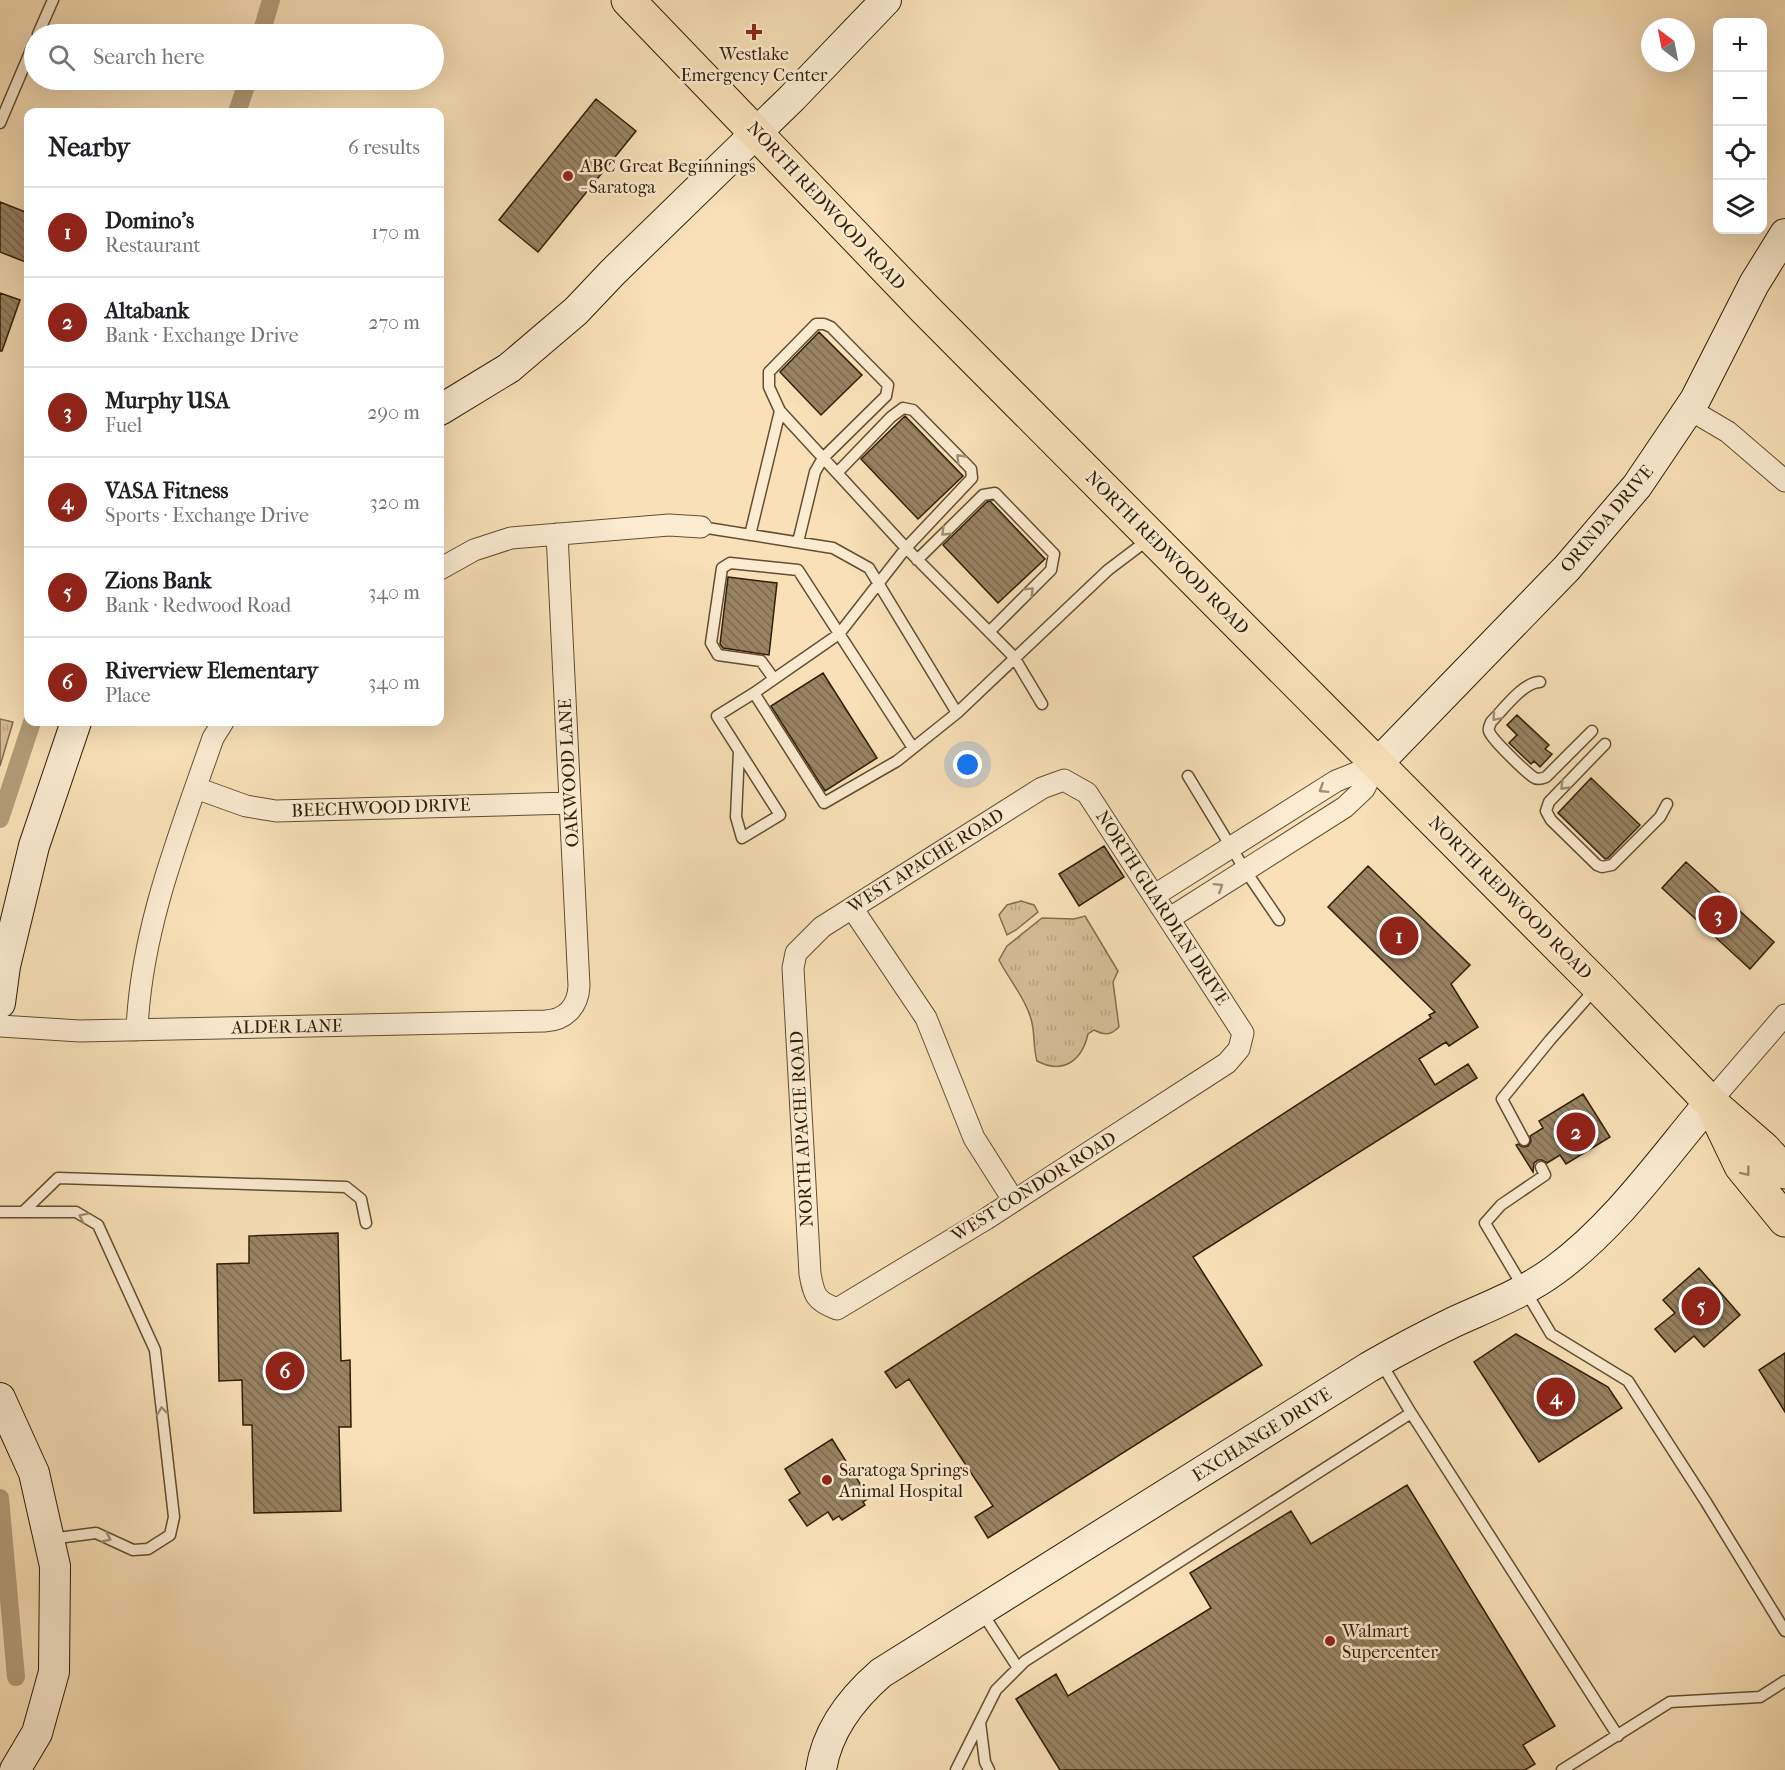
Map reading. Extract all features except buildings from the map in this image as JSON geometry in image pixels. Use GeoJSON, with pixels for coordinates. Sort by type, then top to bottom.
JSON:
{"type":"FeatureCollection","features":[{"type":"Feature","properties":{"kind":"main road","name":"NORTH REDWOOD ROAD"},"geometry":{"type":"LineString","coordinates":[[628,0],[757,132],[894,278],[1598,986],[1710,1102]]}},
{"type":"Feature","properties":{"kind":"main road"},"geometry":{"type":"LineString","coordinates":[[1710,1102],[1764,1149],[1785,1172]]}},
{"type":"Feature","properties":{"kind":"main road"},"geometry":{"type":"LineString","coordinates":[[1710,1102],[1741,1166],[1785,1220]]}},
{"type":"Feature","properties":{"kind":"street"},"geometry":{"type":"LineString","coordinates":[[444,408],[509,368],[576,311],[757,132],[886,0]]}},
{"type":"Feature","properties":{"kind":"street","name":"ORINDA DRIVE"},"geometry":{"type":"LineString","coordinates":[[1376,765],[1567,568],[1643,478],[1689,409],[1754,284],[1785,234]]}},
{"type":"Feature","properties":{"kind":"street"},"geometry":{"type":"LineString","coordinates":[[1689,409],[1728,432],[1784,479]]}},
{"type":"Feature","properties":{"kind":"street"},"geometry":{"type":"LineString","coordinates":[[444,567],[474,550],[511,538],[669,525],[701,527]]}},
{"type":"Feature","properties":{"kind":"street","name":"OAKWOOD LANE"},"geometry":{"type":"LineString","coordinates":[[557,534],[579,986],[578,995],[571,1010]]}},
{"type":"Feature","properties":{"kind":"street"},"geometry":{"type":"LineString","coordinates":[[0,1003],[5,966],[34,846],[75,726]]}},
{"type":"Feature","properties":{"kind":"street"},"geometry":{"type":"LineString","coordinates":[[137,1030],[142,973],[154,919],[171,861],[213,738],[220,726]]}},
{"type":"Feature","properties":{"kind":"street"},"geometry":{"type":"LineString","coordinates":[[1155,895],[1336,782],[1376,765]]}},
{"type":"Feature","properties":{"kind":"street"},"geometry":{"type":"LineString","coordinates":[[1170,918],[1356,799],[1368,784],[1376,765]]}},
{"type":"Feature","properties":{"kind":"street","name":"NORTH GUARDIAN DRIVE"},"geometry":{"type":"LineString","coordinates":[[1064,780],[1087,793],[1170,918],[1243,1033],[1239,1049]]}},
{"type":"Feature","properties":{"kind":"street","name":"WEST APACHE ROAD"},"geometry":{"type":"LineString","coordinates":[[796,953],[822,927],[1042,789],[1064,780]]}},
{"type":"Feature","properties":{"kind":"street","name":"BEECHWOOD DRIVE"},"geometry":{"type":"LineString","coordinates":[[196,788],[246,806],[276,811],[570,803]]}},
{"type":"Feature","properties":{"kind":"street"},"geometry":{"type":"LineString","coordinates":[[852,908],[926,1018],[974,1138],[1014,1201]]}},
{"type":"Feature","properties":{"kind":"street","name":"NORTH APACHE ROAD"},"geometry":{"type":"LineString","coordinates":[[796,953],[793,968],[810,1274],[813,1291],[821,1303]]}},
{"type":"Feature","properties":{"kind":"street","name":"ALDER LANE"},"geometry":{"type":"LineString","coordinates":[[0,1026],[53,1031],[545,1021],[559,1019],[571,1010]]}},
{"type":"Feature","properties":{"kind":"street"},"geometry":{"type":"LineString","coordinates":[[1710,1102],[1785,1015]]}},
{"type":"Feature","properties":{"kind":"street","name":"WEST CONDOR ROAD"},"geometry":{"type":"LineString","coordinates":[[821,1303],[837,1309],[1014,1201],[1227,1063],[1239,1049]]}},
{"type":"Feature","properties":{"kind":"street","name":"EXCHANGE DRIVE"},"geometry":{"type":"LineString","coordinates":[[821,1770],[826,1749],[840,1718],[851,1701],[881,1673],[1380,1361],[1425,1336],[1524,1290],[1554,1271],[1596,1236],[1710,1102]]}},
{"type":"Feature","properties":{"kind":"street"},"geometry":{"type":"LineString","coordinates":[[0,1398],[34,1473],[55,1566],[54,1672],[37,1733],[15,1770]]}},
{"type":"Feature","properties":{"kind":"lane"},"geometry":{"type":"LineString","coordinates":[[42,24],[53,0]]}},
{"type":"Feature","properties":{"kind":"lane"},"geometry":{"type":"LineString","coordinates":[[0,123],[24,67]]}},
{"type":"Feature","properties":{"kind":"lane"},"geometry":{"type":"LineString","coordinates":[[798,542],[815,472],[823,458],[886,396],[888,385],[831,327],[824,324],[816,324],[770,372],[769,387],[780,411],[823,458],[917,560],[1014,657],[1042,704]]}},
{"type":"Feature","properties":{"kind":"lane"},"geometry":{"type":"LineString","coordinates":[[739,751],[736,817],[742,838],[780,815],[717,716],[839,634],[906,548],[972,478],[971,469],[913,410],[903,408],[891,417],[837,473]]}},
{"type":"Feature","properties":{"kind":"lane"},"geometry":{"type":"LineString","coordinates":[[750,535],[780,411]]}},
{"type":"Feature","properties":{"kind":"lane"},"geometry":{"type":"LineString","coordinates":[[917,560],[983,495],[995,494],[1054,554],[1051,570],[989,632]]}},
{"type":"Feature","properties":{"kind":"lane"},"geometry":{"type":"LineString","coordinates":[[701,527],[833,548],[869,568],[957,714]]}},
{"type":"Feature","properties":{"kind":"lane"},"geometry":{"type":"LineString","coordinates":[[754,693],[824,803],[897,761],[957,714],[1014,657],[1108,570],[1151,537]]}},
{"type":"Feature","properties":{"kind":"lane"},"geometry":{"type":"LineString","coordinates":[[774,679],[761,661],[718,655],[711,643],[722,568],[730,563],[798,570],[913,748]]}},
{"type":"Feature","properties":{"kind":"lane"},"geometry":{"type":"LineString","coordinates":[[1540,682],[1532,682],[1525,687],[1489,726],[1493,739],[1532,777],[1541,779],[1546,777],[1592,731]]}},
{"type":"Feature","properties":{"kind":"lane"},"geometry":{"type":"LineString","coordinates":[[1605,744],[1549,802],[1546,811],[1551,820],[1597,865],[1607,867],[1612,865],[1660,817],[1667,804]]}},
{"type":"Feature","properties":{"kind":"lane"},"geometry":{"type":"LineString","coordinates":[[1188,776],[1245,870],[1279,920]]}},
{"type":"Feature","properties":{"kind":"lane"},"geometry":{"type":"LineString","coordinates":[[1524,1140],[1502,1099],[1598,986]]}},
{"type":"Feature","properties":{"kind":"lane"},"geometry":{"type":"LineString","coordinates":[[1541,1167],[1545,1175],[1501,1205],[1485,1223],[1551,1334],[1628,1381],[1785,1631]]}},
{"type":"Feature","properties":{"kind":"lane"},"geometry":{"type":"LineString","coordinates":[[23,1212],[58,1178],[345,1187],[361,1199],[366,1223]]}},
{"type":"Feature","properties":{"kind":"lane"},"geometry":{"type":"LineString","coordinates":[[0,1212],[76,1212],[98,1225],[155,1350],[174,1517],[170,1535],[148,1549],[133,1550],[96,1533],[50,1539]]}},
{"type":"Feature","properties":{"kind":"lane"},"geometry":{"type":"LineString","coordinates":[[1380,1361],[1618,1736]]}},
{"type":"Feature","properties":{"kind":"lane"},"geometry":{"type":"LineString","coordinates":[[956,1770],[996,1690],[1035,1654],[1411,1413]]}},
{"type":"Feature","properties":{"kind":"lane"},"geometry":{"type":"LineString","coordinates":[[981,1611],[1018,1668]]}},
{"type":"Feature","properties":{"kind":"lane"},"geometry":{"type":"LineString","coordinates":[[1562,1770],[1670,1702],[1760,1697],[1785,1681]]}},
{"type":"Feature","properties":{"kind":"lane"},"geometry":{"type":"LineString","coordinates":[[980,1722],[988,1770]]}},
{"type":"Feature","properties":{"kind":"green space"},"geometry":{"type":"Polygon","coordinates":[[[0,719],[13,722],[0,766],[0,719]]]}},
{"type":"Feature","properties":{"kind":"green space"},"geometry":{"type":"Polygon","coordinates":[[[1021,901],[1034,905],[1038,912],[1007,935],[999,915],[1007,905],[1021,901]]]}},
{"type":"Feature","properties":{"kind":"green space"},"geometry":{"type":"Polygon","coordinates":[[[1085,916],[1118,971],[1113,982],[1119,1027],[1107,1034],[1094,1030],[1088,1034],[1076,1058],[1063,1065],[1047,1065],[1037,1061],[1030,1015],[999,960],[1007,946],[1042,918],[1074,919],[1085,916]]]}},
{"type":"Feature","properties":{"kind":"waterway"},"geometry":{"type":"LineString","coordinates":[[264,24],[271,0]]}},
{"type":"Feature","properties":{"kind":"waterway"},"geometry":{"type":"LineString","coordinates":[[238,108],[245,90]]}},
{"type":"Feature","properties":{"kind":"waterway"},"geometry":{"type":"LineString","coordinates":[[0,819],[31,726]]}},
{"type":"Feature","properties":{"kind":"waterway"},"geometry":{"type":"LineString","coordinates":[[0,1498],[16,1677]]}},
{"type":"Feature","properties":{"kind":"place","name":"Westlake Emergency Center"},"geometry":{"type":"Point","coordinates":[754,32]}},
{"type":"Feature","properties":{"kind":"place","name":"ABC Great Beginnings - Saratoga"},"geometry":{"type":"Point","coordinates":[568,176]}},
{"type":"Feature","properties":{"kind":"place","name":"Murphy USA"},"geometry":{"type":"Point","coordinates":[1718,915]}},
{"type":"Feature","properties":{"kind":"place","name":"Domino's"},"geometry":{"type":"Point","coordinates":[1399,936]}},
{"type":"Feature","properties":{"kind":"place","name":"Altabank"},"geometry":{"type":"Point","coordinates":[1576,1132]}},
{"type":"Feature","properties":{"kind":"place","name":"Zions Bank"},"geometry":{"type":"Point","coordinates":[1701,1306]}},
{"type":"Feature","properties":{"kind":"place","name":"Riverview Elementary"},"geometry":{"type":"Point","coordinates":[285,1371]}},
{"type":"Feature","properties":{"kind":"place","name":"VASA Fitness"},"geometry":{"type":"Point","coordinates":[1556,1397]}},
{"type":"Feature","properties":{"kind":"place","name":"Saratoga Springs Animal Hospital"},"geometry":{"type":"Point","coordinates":[827,1480]}},
{"type":"Feature","properties":{"kind":"place","name":"Walmart Supercenter"},"geometry":{"type":"Point","coordinates":[1330,1641]}}]}
